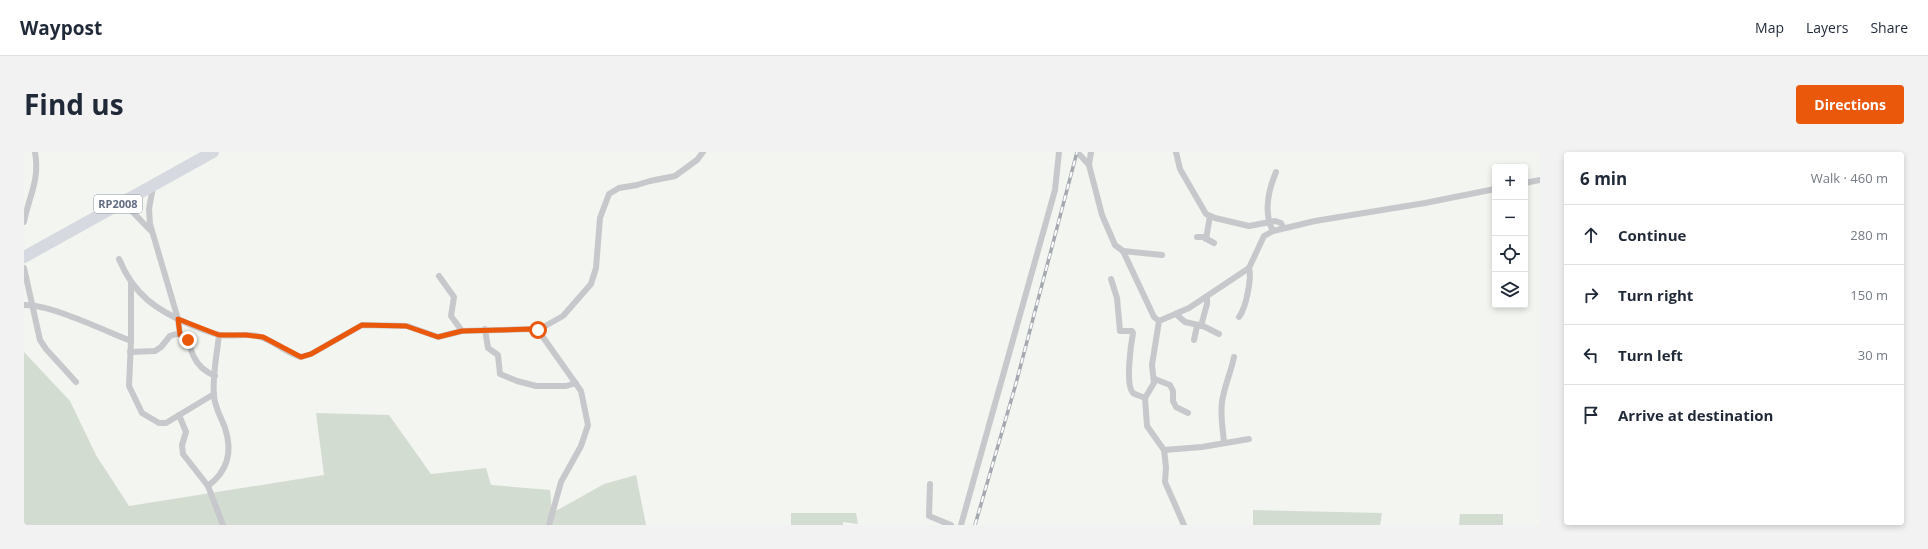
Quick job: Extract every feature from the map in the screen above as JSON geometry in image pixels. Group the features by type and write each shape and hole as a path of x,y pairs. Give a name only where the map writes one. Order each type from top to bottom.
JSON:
{"highway":[{"name":"RP2008","path":"24,257 213,152"}],"street":[{"path":"24,222 36,176 35,152"},
{"path":"118,259 136,290 151,304 178,319 219,335 246,335 263,337 301,357 311,354 362,325 406,326 438,337 462,331 485,329 538,330 564,316 592,284 596,268 600,218 609,194 619,188 675,176 697,160 703,152"},
{"path":"961,525 1055,190 1059,152"},
{"path":"1091,152 1089,165 1102,215 1116,245 1123,251 1154,317 1159,321"},
{"path":"1176,152 1180,169 1202,208 1210,216 1249,226 1268,221 1279,222 1283,228"},
{"path":"1080,155 1089,165"},
{"path":"1273,231 1268,221 1269,195 1276,172"},
{"path":"1528,182 1540,180"},
{"path":"154,184 149,209 152,232 178,319 180,335"},
{"path":"1159,321 1176,314 1207,297 1249,268 1264,236 1273,231 1425,203 1492,189"},
{"path":"122,202 152,232"},
{"path":"1206,239 1210,216"},
{"path":"1197,237 1214,243"},
{"path":"1123,251 1162,255"},
{"path":"24,268 35,325 42,345 76,382"},
{"path":"1240,317 1243,312 1251,279 1249,268"},
{"path":"440,276 453,294 454,299 451,316 462,331"},
{"path":"1111,279 1117,298 1120,331 1133,332 1129,382 1131,390 1134,394 1144,398"},
{"path":"131,283 131,341 128,384 140,411 161,424 166,423 214,394"},
{"path":"1194,340 1208,304 1207,297"},
{"path":"24,305 48,308 131,341"},
{"path":"1176,314 1182,320 1219,334"},
{"path":"1159,321 1152,365 1155,379 1153,388 1144,398 1147,426 1164,450 1166,467 1165,482 1184,525"},
{"path":"485,329 488,348 499,357 499,371 503,376 532,386 566,386 576,384"},
{"path":"538,330 581,391 584,402 587,431 581,446 561,482 549,525"},
{"path":"130,352 156,351 170,336 180,335 188,340 192,355 199,365 215,376"},
{"path":"208,486 223,473 227,462 228,447 225,428 214,402 219,335"},
{"path":"1224,443 1224,426 1221,414 1222,401 1234,357"},
{"path":"1155,379 1170,385 1173,391 1173,401 1176,407 1188,413"},
{"path":"179,415 186,432 182,445 183,454 208,486 223,525"},
{"path":"1164,450 1249,439"},
{"path":"930,484 929,516 951,525"}],"shaded area":[{"path":"24,352 70,401 96,455 129,506 324,475 316,413 389,415 431,474 486,468 491,485 550,490 552,511 546,525 24,525"},
{"path":"636,475 646,525 549,525 554,512 604,484"},
{"path":"1253,510 1382,513 1380,525 1253,525"},
{"path":"791,513 856,513 858,524 843,522 843,525 791,525"},
{"path":"1460,514 1503,514 1503,525 1459,525"}],"railway":[{"path":"975,525 1015,387 1077,152"}],"route":[{"path":"188,340 186,337 180,335 178,319 214,334 263,337 296,356 301,357 311,354 362,325 406,326 438,337 468,330 538,330"}]}
